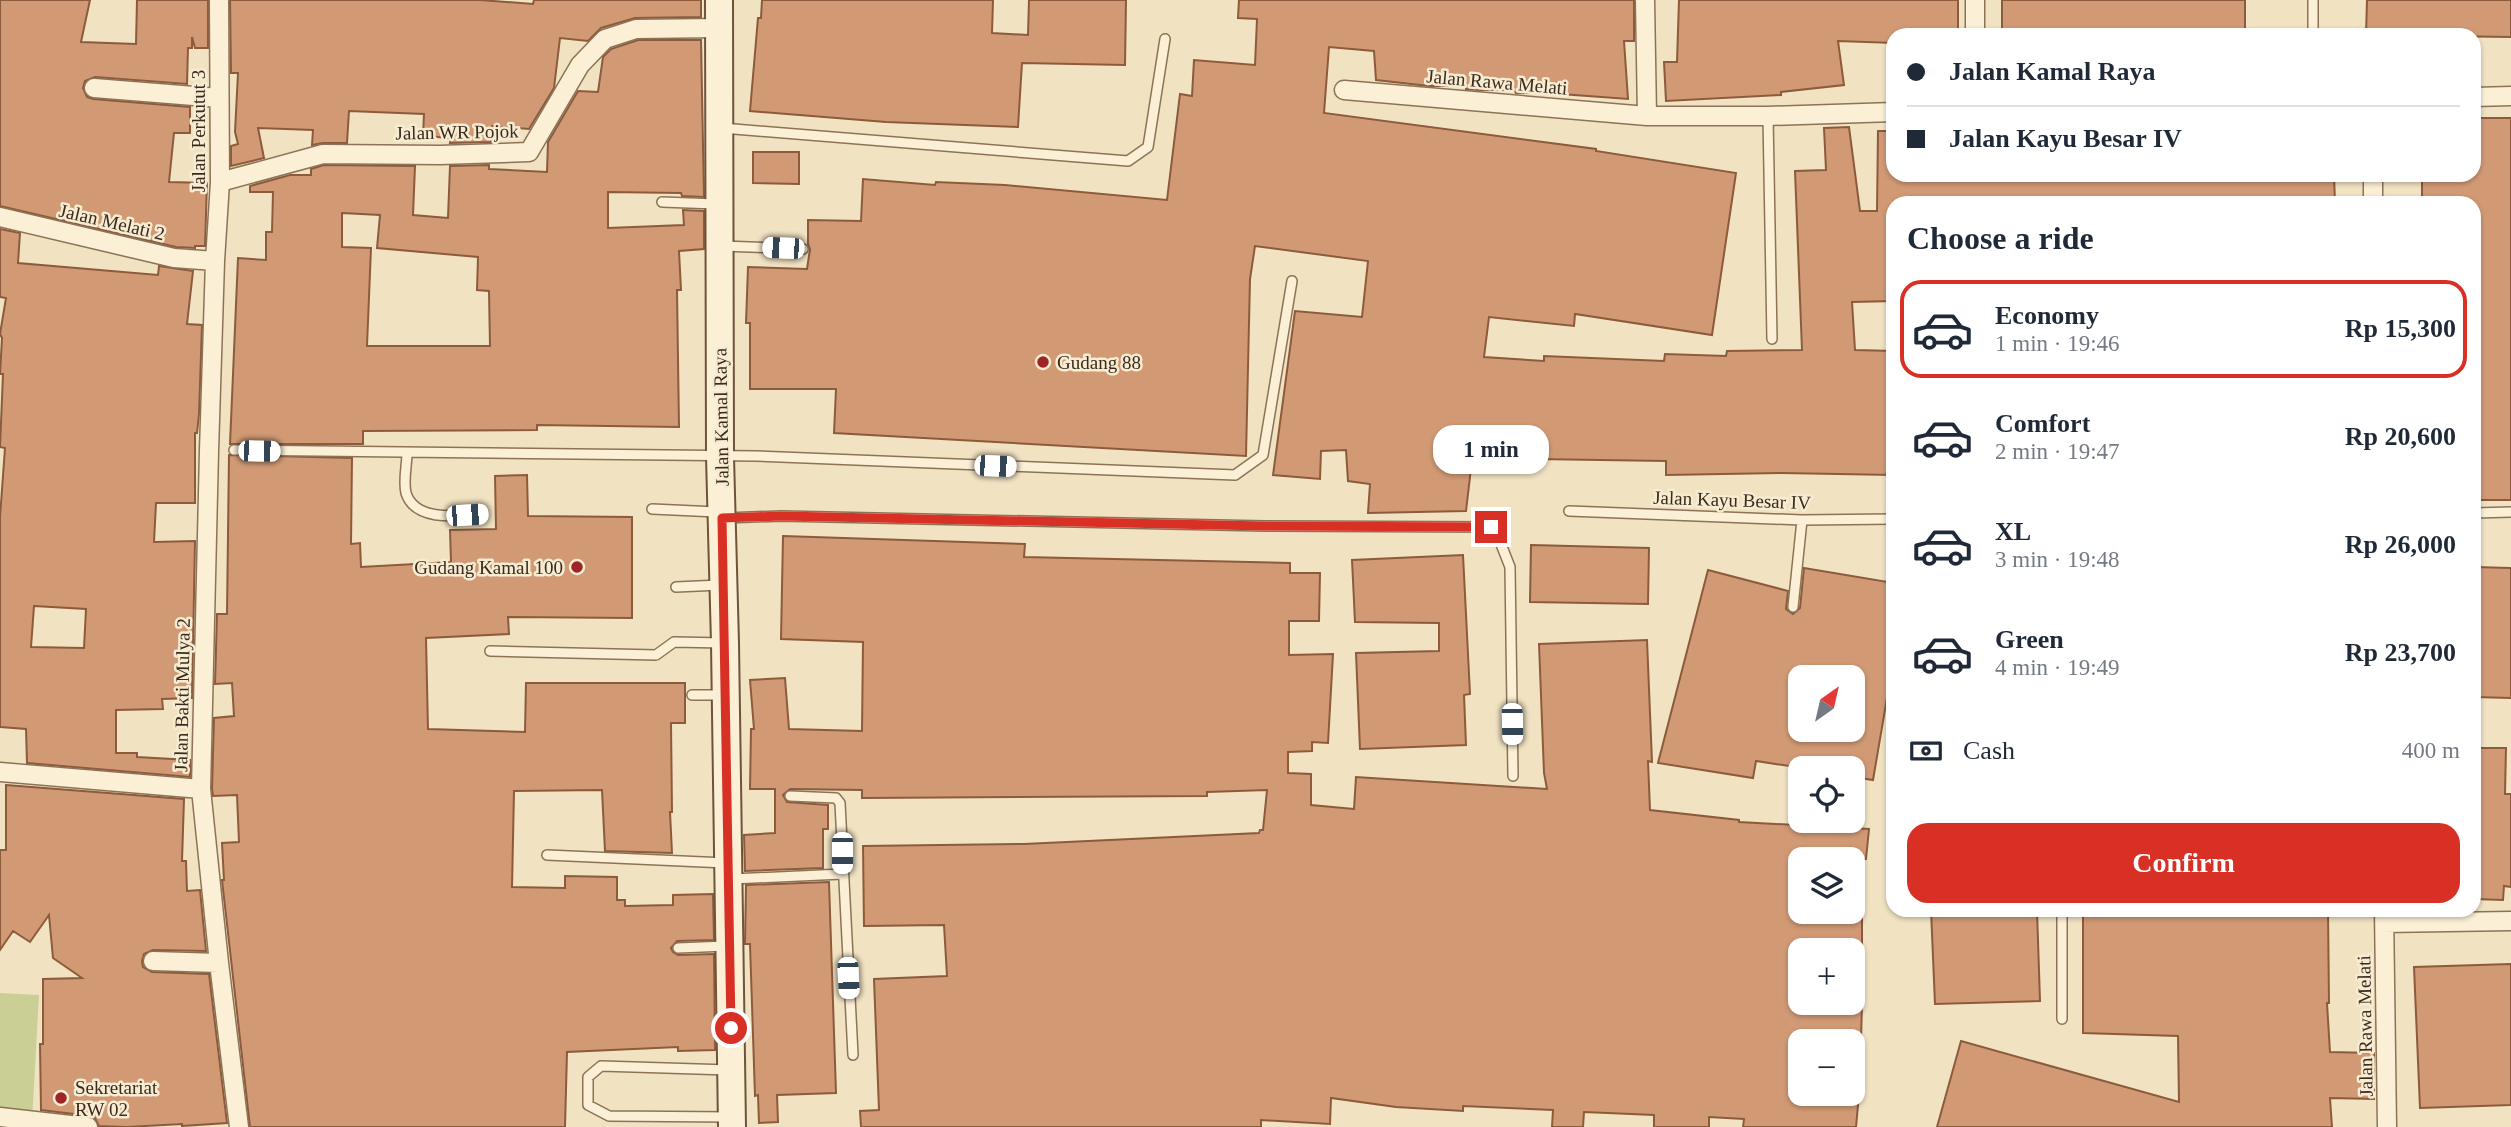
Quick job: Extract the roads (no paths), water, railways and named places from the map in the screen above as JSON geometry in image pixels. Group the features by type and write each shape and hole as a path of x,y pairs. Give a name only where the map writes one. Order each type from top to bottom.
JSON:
{"main road":[{"name":"Jalan Kamal Raya","path":"719,0 720,457 732,1122"}],"street":[{"name":"Jalan Perkutut 3","path":"215,261 220,182 219,0"},
{"path":"1645,0 1647,116"},
{"path":"1975,0 1975,28"},
{"name":"Jalan WR Pojok","path":"220,182 323,154 440,155 529,152 580,65 605,39 636,29 719,28"},
{"path":"93,88 219,98"},
{"name":"Jalan Rawa Melati","path":"1344,90 1647,116 1886,112"},
{"path":"2481,97 2511,96"},
{"name":"Jalan Melati 2","path":"0,217 174,258 215,261"},
{"name":"Jalan Bakti Mulya 2","path":"215,261 201,789 239,1127"},
{"path":"0,772 201,789"},
{"name":"Jalan Rawa Melati","path":"2388,1127 2384,917 2511,921"},
{"path":"153,961 219,962"},
{"path":"0,1117 88,1127"}],"lane":[{"path":"2313,0 2314,28"},
{"path":"720,128 1128,161 1148,147 1165,39"},
{"path":"1768,116 1772,339"},
{"path":"662,202 720,204"},
{"path":"720,246 803,249"},
{"path":"234,450 756,456 1235,475 1263,455 1292,281"},
{"path":"407,453 405,491 411,503 424,512 452,516 481,514"},
{"path":"653,509 722,515 1251,526 1491,527 1495,529 1510,568 1513,776"},
{"name":"Jalan Kayu Besar IV","path":"1569,511 1802,520 1886,519"},
{"path":"2481,513 2511,512"},
{"path":"1793,607 1802,520"},
{"path":"676,587 724,585"},
{"path":"490,651 656,655 674,642 725,643"},
{"path":"692,695 726,695"},
{"path":"790,796 836,798 842,811 842,874 853,1055"},
{"path":"547,855 728,871 842,874"},
{"path":"2062,917 2062,1019"},
{"path":"678,948 729,946"},
{"path":"732,1071 601,1066 588,1077 588,1105 609,1116 732,1122"}],"place":[{"name":"Gudang 88","path":"1043,362"},
{"name":"Gudang Kamal 100","path":"577,567"},
{"name":"Sekretariat RW 02","path":"61,1098"}]}
